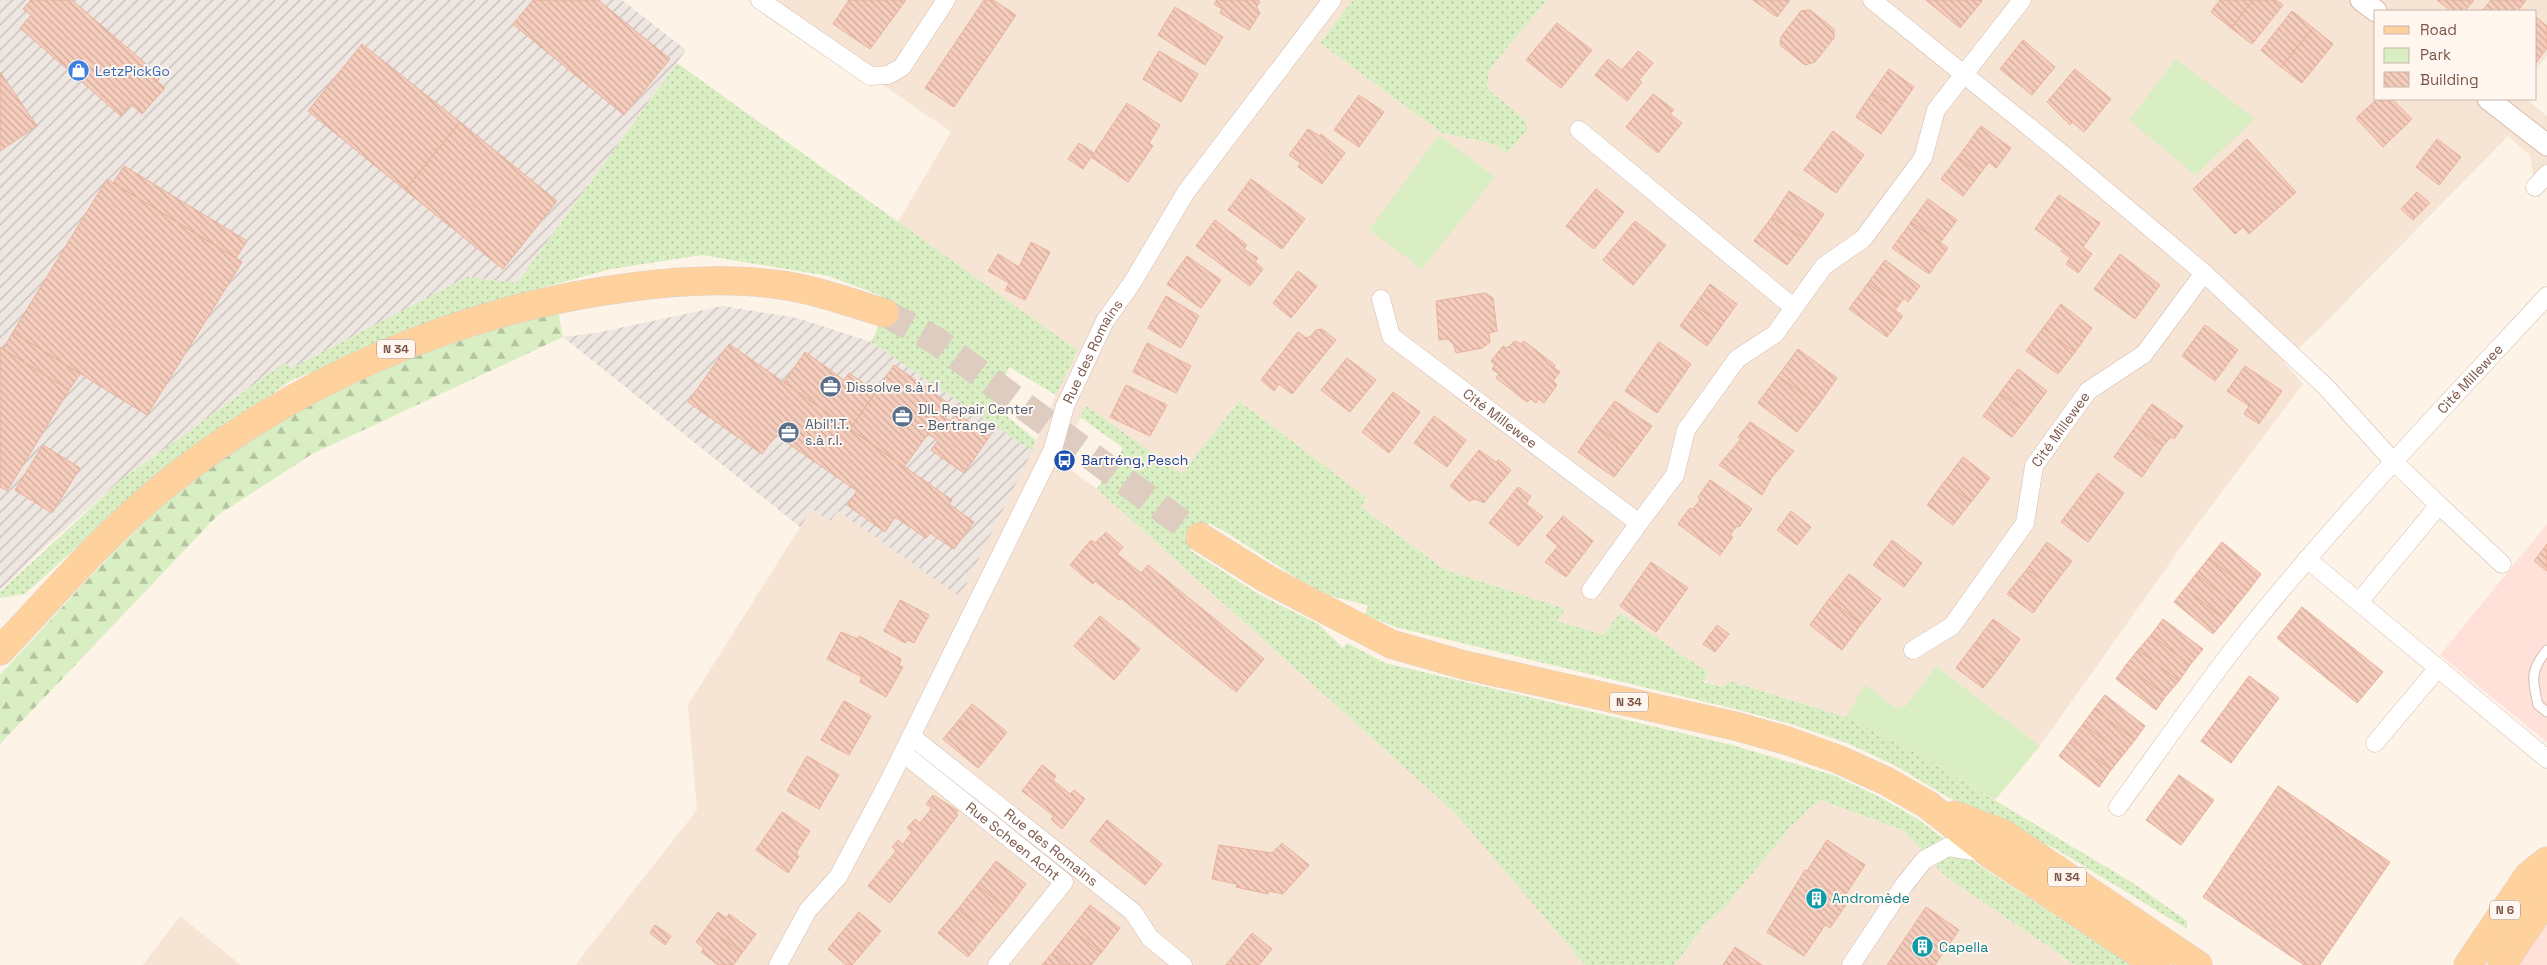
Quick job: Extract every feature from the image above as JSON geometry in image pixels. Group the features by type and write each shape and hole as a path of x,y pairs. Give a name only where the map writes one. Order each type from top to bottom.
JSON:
{"main road":[{"name":"N 34","path":"0,650 127,519 208,453 255,422 350,369 448,329 530,305 601,291 663,283 723,281 772,284 821,294 885,313"},
{"name":"N 34","path":"1200,537 1267,579 1391,644 1464,664 1735,726 1788,741 1871,774 1928,805 2004,834 2198,965"},
{"name":"N 34","path":"1928,805 1990,854 2156,965"},
{"name":"N 6","path":"2468,965 2528,876 2547,861"},
{"name":"N 6","path":"2502,965 2541,907 2547,890"}],"street":[{"path":"760,0 870,76 888,75 902,67 946,0"},
{"name":"Rue des Romains","path":"778,965 808,910 838,877 903,753 1050,455 1065,406 1105,321 1132,283 1186,192 1332,0"},
{"path":"1872,0 2204,273 2326,387 2393,461 2502,564"},
{"path":"1591,590 1675,475 1686,430 1737,359 1775,334 1824,266 1863,239 1923,158 1936,110 2022,0"},
{"path":"2361,0 2374,10"},
{"path":"2489,100 2547,145"},
{"path":"1579,130 1793,307"},
{"name":"Cité Millewee","path":"1913,650 1952,626 2025,523 2034,466 2088,391 2144,354 2204,273"},
{"name":"Cité Millewee","path":"2118,807 2239,642 2307,559 2393,461 2547,296"},
{"name":"Cité Millewee","path":"1381,300 1391,336 1639,524"},
{"path":"2359,602 2438,505"},
{"path":"2307,559 2547,759"},
{"path":"2375,744 2438,668"},
{"name":"Rue des Romains","path":"911,736 1133,912 1150,938 1183,965"},
{"name":"Rue Scheen Acht","path":"903,753 1064,882 998,965"},
{"path":"1851,965 1904,885 1924,860 1948,847 1990,854"}],"lane":[{"path":"2547,650 2535,664 2532,683 2538,705 2547,712"}],"shaded area":[{"path":"0,0 622,0 686,50 517,283 467,277 292,368 284,363 121,480 37,554 0,591"},
{"path":"760,0 1353,0 1320,43 1442,133 1494,144 1527,122 1487,88 1489,70 1547,0 2547,0 2547,55 2537,69 2537,10 2374,10 2374,100 2527,100 2547,116 2547,189 2540,181 2535,187 2530,155 2508,136 2320,328 2284,362 2303,384 2196,526 2040,746 1936,666 1906,706 1897,708 1865,686 1846,717 1729,681 1723,687 1703,681 1709,674 1620,613 1603,635 1556,621 1565,609 1445,570 1361,507 1367,499 1239,401 1182,475 1086,406 1060,462 1097,489 1456,814 1585,965 578,965 576,964 697,810 688,705 812,508 837,511 1032,451 1056,395 1078,352 898,222 951,132"},
{"path":"723,306 797,318 871,342 1032,451 960,597 838,511 830,521 812,509 800,527 563,337 596,333"},
{"path":"2547,524 2547,742 2440,655"},
{"path":"1820,800 1903,830 1945,876 2075,965 1674,965 1706,923 1724,908 1792,825"},
{"path":"180,916 241,965 143,965"},
{"path":"2547,924 2547,965 2519,965"}],"green space":[{"path":"1353,0 1547,0 1489,70 1487,88 1527,122 1527,130 1507,154 1494,144 1442,133 1320,43"},
{"path":"2176,59 2255,119 2195,175 2129,120"},
{"path":"677,63 1078,351 1056,395 1009,367 993,405 1036,440 1032,451 871,342 885,313 881,296 829,276 702,255 611,269 501,299 292,380 157,475 25,594 0,598 0,592 121,480 284,363 292,368 467,277 517,283"},
{"path":"1439,135 1495,177 1422,269 1369,230"},
{"path":"558,310 563,337 312,454 218,515 0,744 0,675 122,544 165,503 193,480 222,458 286,417 353,381 438,346"},
{"path":"1239,401 1367,498 1361,507 1445,570 1565,609 1557,621 1603,635 1620,613 1709,673 1703,682 1723,687 1729,681 1846,717 1916,753 2136,885 2187,921 2187,929 2056,849 1968,809 1894,765 1847,743 1794,725 1739,710 1395,627 1365,615 1368,606 1331,596 1315,588 1209,523 1190,550 1260,595 1318,624 1343,648 1347,643 1385,663 1732,745 1833,775 1880,797 1918,819 1974,862 2131,965 2075,965 1945,876 1903,830 1820,800 1792,825 1724,908 1706,923 1674,965 1585,965 1456,814 1097,489 1123,448 1080,417 1086,406 1182,474"},
{"path":"1936,666 2040,746 1995,800 1916,753 1846,717 1865,685 1897,708 1906,706"}],"building":[{"path":"31,0 72,0 160,76 157,81 165,88 142,114 131,104 121,116 20,28 31,15 23,9"},
{"path":"533,0 598,0 670,59 624,115 513,24"},
{"path":"849,0 906,0 870,49 833,24"},
{"path":"984,0 993,0 1016,15 954,107 925,88"},
{"path":"1217,0 1257,0 1260,2 1256,7 1260,13 1249,30 1220,13 1222,9 1214,4"},
{"path":"1753,0 1790,0 1777,17"},
{"path":"1926,0 1981,0 1982,1 1960,28"},
{"path":"2220,0 2253,0 2231,28 2211,12"},
{"path":"2253,0 2276,0 2283,5 2252,44 2231,28"},
{"path":"2437,0 2474,0 2466,10 2450,10"},
{"path":"2491,0 2526,0 2519,10 2483,10"},
{"path":"1175,7 1223,37 1205,65 1158,35"},
{"path":"1810,10 1834,29 1834,38 1815,62 1805,65 1780,45 1781,37 1801,11"},
{"path":"2292,11 2313,28 2281,67 2261,50"},
{"path":"2537,18 2547,26 2547,48 2537,62"},
{"path":"1557,23 1592,50 1561,88 1526,60"},
{"path":"2313,28 2333,44 2302,83 2281,67"},
{"path":"2023,40 2055,67 2032,95 2000,69"},
{"path":"362,44 460,122 405,190 308,111"},
{"path":"1159,51 1198,74 1181,102 1143,79"},
{"path":"1638,51 1653,63 1639,80 1642,82 1627,101 1595,75 1608,59 1622,70"},
{"path":"1889,69 1914,87 1898,110 1872,93"},
{"path":"2075,69 2111,99 2084,132 2072,122 2070,125 2047,102"},
{"path":"0,72 37,126 0,151"},
{"path":"1872,93 1898,110 1881,134 1856,117"},
{"path":"1653,94 1674,110 1670,114 1682,123 1658,153 1626,127"},
{"path":"1359,95 1384,112 1359,147 1334,130"},
{"path":"2376,100 2393,100 2412,119 2383,147 2356,118"},
{"path":"1127,103 1160,125 1149,143 1153,146 1128,182 1091,157 1083,169 1068,159 1079,143 1094,153"},
{"path":"460,122 557,201 503,269 405,190"},
{"path":"1981,126 2011,148 1996,168 1989,162 1980,174 1958,157"},
{"path":"1308,129 1320,136 1321,134 1345,153 1322,184 1298,167 1301,163 1289,155"},
{"path":"1833,131 1864,155 1836,193 1804,170"},
{"path":"2247,139 2296,192 2249,234 2243,227 2235,234 2193,189"},
{"path":"2437,139 2461,157 2439,185 2416,167"},
{"path":"1958,157 1980,174 1963,196 1941,179"},
{"path":"124,166 247,241 236,258 113,183"},
{"path":"107,179 242,262 147,415 13,332"},
{"path":"1251,179 1305,219 1282,249 1228,210"},
{"path":"1596,189 1624,212 1594,249 1566,226"},
{"path":"1789,191 1824,214 1806,240 1772,217"},
{"path":"2417,192 2430,203 2413,220 2401,209"},
{"path":"2059,195 2100,223 2083,247 2092,254 2078,273 2066,264 2070,258 2061,251 2063,249 2035,229"},
{"path":"1928,199 1957,220 1940,243 1911,222"},
{"path":"1772,217 1806,240 1787,265 1754,241"},
{"path":"1215,220 1247,245 1244,249 1258,258 1255,262 1263,269 1250,286 1196,246"},
{"path":"1635,221 1666,245 1633,285 1603,260"},
{"path":"1911,222 1948,248 1929,274 1892,248"},
{"path":"1031,242 1050,252 1025,300 1005,290 1009,283 988,271 998,254 1019,267"},
{"path":"2120,254 2160,285 2135,319 2094,289"},
{"path":"1187,256 1221,280 1201,308 1167,284"},
{"path":"1885,260 1920,286 1908,302 1904,298 1898,306 1868,283"},
{"path":"1298,271 1317,286 1291,318 1273,303"},
{"path":"1868,283 1898,306 1895,310 1903,316 1887,337 1849,309"},
{"path":"1710,284 1737,304 1722,325 1695,305"},
{"path":"1485,293 1493,298 1497,331 1489,333 1490,342 1482,348 1456,353 1454,345 1448,339 1439,340 1436,301"},
{"path":"1166,296 1199,316 1181,348 1148,328"},
{"path":"2061,304 2092,328 2075,352 2043,328"},
{"path":"1695,305 1722,325 1707,346 1680,326"},
{"path":"2205,325 2238,350 2215,381 2182,356"},
{"path":"2043,328 2075,352 2058,374 2026,351"},
{"path":"1322,329 1336,340 1292,394 1279,384 1274,391 1261,380 1298,332 1306,338 1311,336 1316,330"},
{"path":"13,332 80,374 69,390 3,349"},
{"path":"1515,341 1522,344 1524,341 1555,365 1554,368 1560,372 1553,381 1557,385 1544,403 1539,399 1536,403 1531,399 1527,402 1496,378 1499,374 1492,369 1495,365 1491,361 1503,346 1507,348"},
{"path":"1659,342 1691,364 1657,413 1625,391"},
{"path":"1147,343 1191,366 1176,393 1133,372"},
{"path":"729,344 952,500 949,504 974,522 954,549 930,533 926,538 895,517 885,532 847,505 857,491 776,435 762,454 688,402"},
{"path":"0,347 69,390 7,491 0,487"},
{"path":"1798,349 1837,378 1818,405 1778,376"},
{"name":"Dissolve s.à r.l","path":"805,352 844,380 849,373 876,392 850,429 784,382"},
{"path":"1347,358 1376,380 1350,412 1321,390"},
{"name":"DIL Repair Center - Bertrange","path":"894,365 948,403 940,414 950,421 956,413 990,436 964,473 931,450 938,441 928,434 904,467 850,429"},
{"path":"2245,366 2282,391 2259,424 2244,414 2249,406 2227,391"},
{"path":"2018,369 2047,391 2029,415 2000,393"},
{"path":"1778,376 1818,405 1797,432 1758,403"},
{"path":"1126,385 1167,405 1150,436 1110,417"},
{"path":"1393,392 1420,412 1389,453 1362,432"},
{"path":"2000,393 2029,415 2012,437 1983,416"},
{"path":"1615,401 1652,426 1633,452 1596,426"},
{"path":"2152,404 2183,426 2174,439 2171,437 2163,446 2136,426"},
{"path":"1434,416 1466,440 1447,467 1414,443"},
{"path":"1750,422 1794,451 1772,477 1762,495 1719,465 1741,439 1738,437"},
{"path":"1596,426 1633,452 1614,477 1578,452"},
{"path":"2136,426 2163,446 2142,477 2114,457"},
{"path":"43,445 80,468 52,513 15,490"},
{"path":"1479,450 1496,462 1499,460 1511,470 1484,503 1475,499 1469,501 1450,486"},
{"path":"1963,457 1990,478 1971,502 1944,482"},
{"path":"2098,473 2124,493 2105,519 2079,498"},
{"path":"1710,480 1752,509 1739,527 1737,526 1730,535 1733,537 1720,555 1678,524 1690,508 1693,509 1700,500 1698,497"},
{"path":"1944,482 1971,502 1953,525 1927,505"},
{"path":"1518,487 1531,496 1526,504 1543,517 1518,546 1489,523"},
{"path":"2079,498 2105,519 2088,542 2061,522"},
{"path":"1791,511 1811,527 1797,545 1777,530"},
{"path":"1563,516 1593,541 1566,577 1545,562 1558,546 1546,536"},
{"path":"1106,532 1123,547 1117,554 1141,573 1148,565 1264,659 1236,692 1121,598 1119,600 1095,581 1093,584 1070,565 1091,540 1095,543"},
{"path":"1892,540 1922,563 1904,587 1873,565"},
{"path":"2047,542 2072,561 2052,587 2027,569"},
{"path":"2222,542 2261,574 2249,590 2209,558"},
{"path":"2547,544 2547,571 2534,561"},
{"path":"2209,558 2249,590 2236,606 2196,574"},
{"path":"1651,562 1688,588 1656,632 1620,606"},
{"path":"2027,569 2052,587 2033,613 2007,594"},
{"path":"1849,574 1881,599 1861,624 1829,599"},
{"path":"2196,574 2236,606 2225,620 2185,588"},
{"path":"2185,588 2225,620 2213,634 2174,602"},
{"path":"1829,599 1861,624 1842,650 1810,625"},
{"path":"900,600 929,615 914,643 908,640 905,643 884,631"},
{"path":"2302,607 2383,672 2357,703 2277,638"},
{"path":"1100,616 1140,649 1114,680 1074,646"},
{"path":"1993,619 2020,639 2002,664 1975,643"},
{"path":"2163,619 2203,649 2190,665 2151,635"},
{"path":"1717,625 1729,634 1715,652 1703,644"},
{"path":"841,632 858,639 859,636 901,659 899,665 903,667 886,697 860,682 862,677 827,659"},
{"path":"2151,635 2190,665 2179,681 2138,650"},
{"path":"1975,643 2002,664 1983,688 1956,668"},
{"path":"2138,650 2179,681 2166,696 2126,665"},
{"path":"2126,665 2166,696 2156,710 2116,679"},
{"path":"2249,676 2279,698 2231,763 2201,741"},
{"path":"2105,695 2145,726 2135,740 2094,709"},
{"path":"844,701 871,716 849,755 821,740"},
{"path":"972,704 1007,732 993,750 958,721"},
{"path":"2094,709 2135,740 2123,755 2083,724"},
{"path":"958,721 993,750 978,768 943,739"},
{"path":"2083,724 2123,755 2111,770 2071,740"},
{"path":"2071,740 2111,770 2099,787 2059,756"},
{"path":"807,756 839,775 819,809 787,791"},
{"path":"1042,765 1056,776 1053,780 1070,794 1074,790 1085,799 1062,829 1051,819 1054,816 1022,791"},
{"path":"2179,775 2214,800 2181,845 2146,820"},
{"path":"2278,786 2390,862 2320,965 2304,965 2203,897"},
{"path":"933,795 958,811 955,813 958,815 890,903 868,886 896,851 892,847 898,840 903,844 912,832 907,828 915,819 920,823 932,808 926,804"},
{"path":"782,812 810,831 796,853 799,856 788,873 756,850"},
{"path":"1107,820 1162,864 1145,885 1090,841"},
{"name":"Andromède","path":"1827,840 1865,865 1844,897 1849,900 1830,928 1825,925 1804,956 1767,932 1805,870 1807,871"},
{"path":"1282,843 1309,865 1283,894 1268,891 1268,894 1236,887 1237,884 1212,879 1219,845 1272,853"},
{"path":"996,861 1026,884 1007,909 977,885"},
{"path":"977,885 1007,909 987,933 958,909"},
{"path":"1090,905 1120,928 1101,953 1071,929"},
{"name":"Capella","path":"1926,907 1959,930 1935,965 1887,965"},
{"path":"958,909 987,933 968,957 938,933"},
{"path":"718,912 726,918 729,914 756,934 742,953 707,927"},
{"path":"859,912 881,931 864,951 842,932"},
{"path":"655,925 671,936 665,945 650,933"},
{"path":"707,927 742,953 733,965 718,965 701,952 704,948 696,942"},
{"path":"1071,929 1101,953 1091,965 1067,965 1052,953"},
{"path":"842,932 864,951 852,965 846,965 828,949"},
{"path":"1252,933 1272,949 1259,965 1226,965"},
{"path":"1735,947 1762,965 1723,965"},
{"path":"1052,953 1067,965 1042,965"}],"tunnel":[{"path":"885,313 935,340 1200,537"}],"place":[{"name":"LetzPickGo","path":"79,71"},
{"name":"Dissolve s.à r.l","path":"830,387"},
{"name":"DIL Repair Center - Bertrange","path":"902,417"},
{"name":"Abil'I.T. s.à r.l.","path":"789,432"},
{"name":"Bartréng, Pesch","path":"1065,460"},
{"name":"Andromède","path":"1816,898"},
{"name":"Capella","path":"1923,947"}]}
